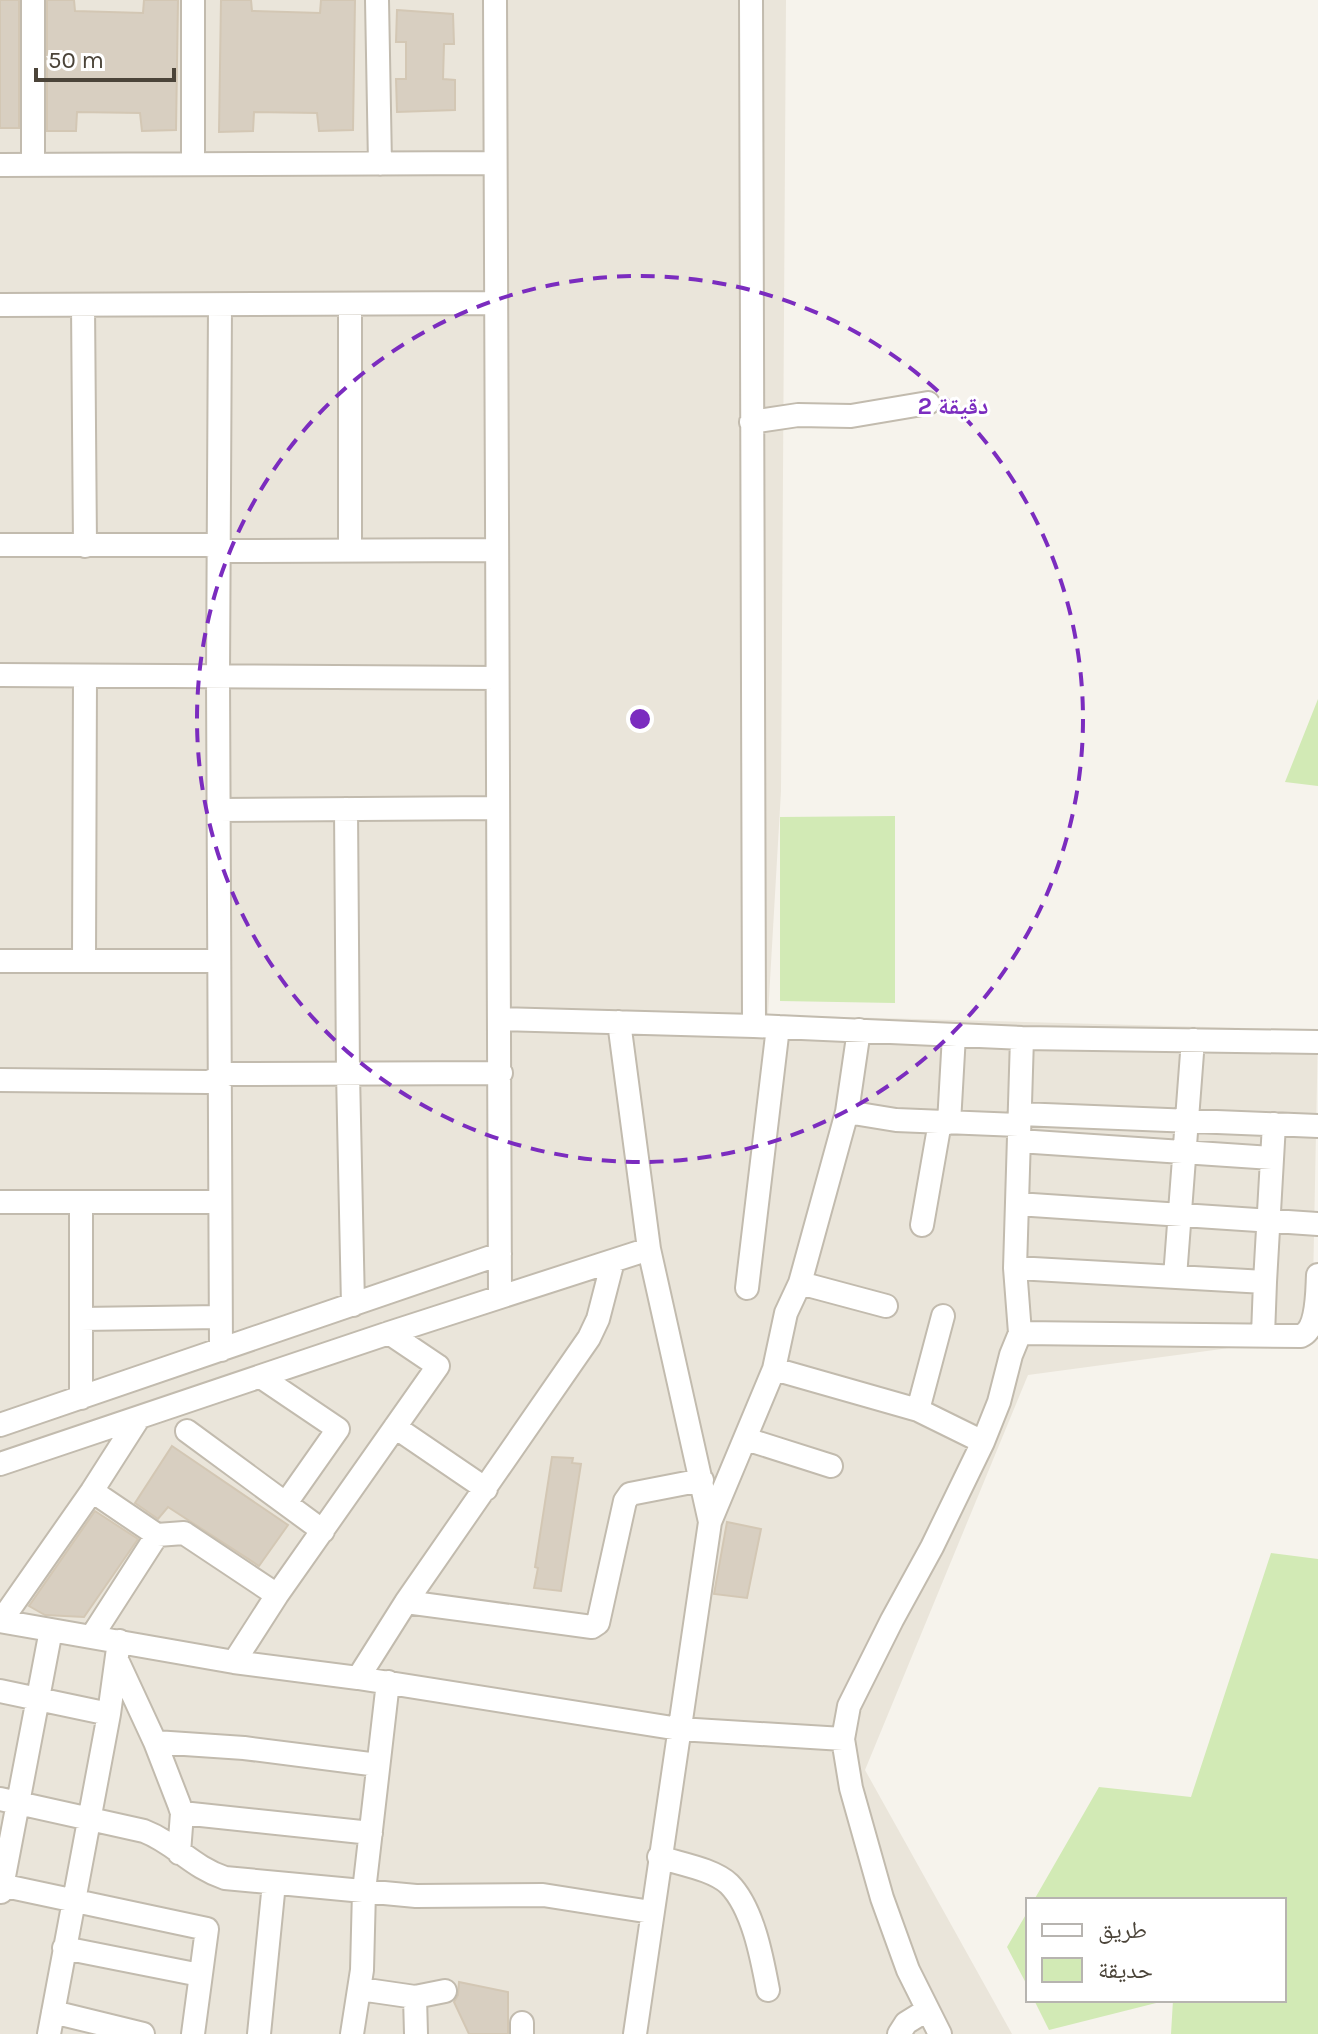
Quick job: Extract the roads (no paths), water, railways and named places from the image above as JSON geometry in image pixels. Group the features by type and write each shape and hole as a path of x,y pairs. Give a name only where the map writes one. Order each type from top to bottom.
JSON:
{"street":[{"path":"33,0 33,165"},
{"path":"495,0 500,1297"},
{"path":"751,0 754,1026"},
{"path":"377,8 380,164"},
{"path":"193,164 194,10"},
{"path":"0,165 495,163"},
{"path":"0,305 496,303"},
{"path":"350,304 350,550"},
{"path":"83,305 85,546"},
{"path":"220,305 218,1078 221,1350"},
{"path":"751,422 798,415 851,416 928,403"},
{"path":"0,545 208,545 231,551 497,550"},
{"path":"0,675 497,678"},
{"path":"84,961 85,676"},
{"path":"218,810 498,808"},
{"path":"346,809 353,1305"},
{"path":"0,961 218,961"},
{"path":"501,1019 1022,1038 1318,1042"},
{"path":"619,1022 649,1249 710,1522"},
{"path":"747,1288 778,1027"},
{"path":"635,2034 710,1522 774,1369 786,1313 800,1283 847,1112 859,1030"},
{"path":"922,1225 944,1123 954,1035"},
{"path":"940,2034 908,1970 882,1898 851,1788 843,1739 854,1694 932,1547 983,1442 1020,1333 1015,1268 1022,1038"},
{"path":"1175,1277 1193,1040"},
{"path":"0,1080 208,1082 229,1074 501,1073"},
{"path":"847,1112 896,1120 1019,1126 1187,1120 1318,1126"},
{"path":"1263,1335 1274,1124"},
{"path":"1019,1126 1184,1152 1272,1158"},
{"path":"0,1202 219,1202"},
{"path":"81,1202 81,1398"},
{"path":"1017,1204 1318,1224"},
{"path":"0,1464 649,1249"},
{"path":"0,1425 500,1254"},
{"path":"358,1678 406,1602 589,1338 598,1319 613,1261"},
{"path":"1015,1268 1265,1282"},
{"path":"1020,1333 1301,1336 1314,1325 1318,1275"},
{"path":"800,1283 886,1306"},
{"path":"918,1410 943,1316"},
{"path":"81,1319 220,1317"},
{"path":"234,1662 277,1595 438,1366 389,1333"},
{"path":"774,1369 918,1410 983,1442"},
{"path":"261,1377 338,1429 286,1503"},
{"path":"138,1419 92,1491 0,1621 92,1636 118,1650 388,1682 679,1729 843,1739"},
{"path":"395,1427 486,1489"},
{"path":"187,1431 323,1531"},
{"path":"746,1439 831,1466"},
{"path":"406,1602 592,1627 598,1623 625,1501 630,1494 702,1480"},
{"path":"92,1491 157,1535 184,1533 277,1595"},
{"path":"92,1636 157,1535"},
{"path":"51,1630 38,1698 9,1801 1,1885 207,1929 193,2034"},
{"path":"118,1650 109,1714 51,2023 143,2034"},
{"path":"118,1650 182,1813 179,1853"},
{"path":"352,2034 360,1989 365,1929 364,1891 388,1682"},
{"path":"0,1691 109,1714"},
{"path":"155,1742 244,1748 378,1765"},
{"path":"9,1801 152,1834 204,1871 225,1878 416,1896 543,1895 651,1912"},
{"path":"182,1813 371,1833"},
{"path":"659,1857 712,1875 728,1884 741,1902 754,1931 768,1990"},
{"path":"259,2034 274,1883"},
{"path":"64,1948 200,1975"},
{"path":"360,1989 415,1997 445,1991"},
{"path":"415,1997 416,2034"},
{"path":"899,2034 906,2023 927,2010"}]}
